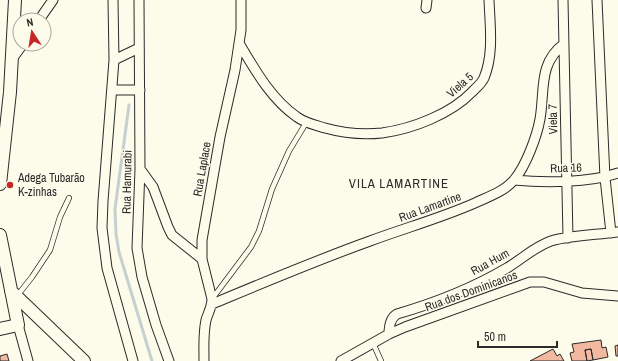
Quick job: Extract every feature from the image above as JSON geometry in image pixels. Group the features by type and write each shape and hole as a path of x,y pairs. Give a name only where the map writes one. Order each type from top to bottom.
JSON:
{"street":[{"path":"0,184 8,112 15,0"},
{"path":"45,12 53,0"},
{"name":"Rua Hamurabi","path":"113,0 114,60 102,201 104,250 107,268 133,361"},
{"name":"Rua Hamurabi","path":"139,0 140,169 138,248 142,277 156,325 169,361"},
{"name":"Rua Laplace","path":"212,301 202,259 202,240 220,137 242,30 241,0"},
{"name":"Viela 5","path":"306,123 337,131 354,133 382,133 416,124 451,109 465,99 484,80 489,62 491,44 489,0"},
{"name":"Viela 7","path":"563,0 568,238"},
{"path":"597,0 605,178 614,233"},
{"path":"239,43 263,82 280,103 296,117 306,123"},
{"name":"Rua Lamartine","path":"212,301 371,240 448,215 487,198 504,188 514,180 532,146 540,120 544,81 549,59 556,50 564,44"},
{"path":"114,60 139,48"},
{"path":"12,59 17,52"},
{"path":"112,90 140,90"},
{"path":"140,169 153,187 172,235 202,259"},
{"name":"Rua 16","path":"514,180 566,181 605,178 618,173"},
{"name":"Rua Hum","path":"389,334 390,322 397,314 425,306 463,290 507,268 540,245 568,238 614,233"},
{"path":"0,235 14,293 18,325 28,361"},
{"name":"Rua dos Dominicanos","path":"340,361 389,334 501,292 537,281 582,293 618,296"},
{"path":"14,293 84,361"},
{"path":"204,361 204,330 212,301"},
{"path":"0,329 18,325 27,318 33,316 40,317"}],"lane":[{"path":"212,301 251,247 259,231 272,189 286,158 306,123"},
{"path":"14,293 36,273 50,250 60,216 69,198"},
{"path":"373,343 381,361"}],"building":[{"path":"601,340 602,348 606,347 608,357 593,360 591,349 585,350 587,361 572,361 570,353 574,352 572,344"},
{"path":"618,345 618,356 616,356 615,346"},
{"path":"553,349 557,356 560,354 564,361 530,361"},
{"path":"591,349 593,360 587,361 585,350"},
{"path":"7,354 9,361 0,361 0,356"}],"waterway":[{"path":"129,105 115,209 116,234 119,252 152,361"}],"place":[{"name":"Adega Tubarão K-zinhas","path":"10,185"}],"district":[{"name":"VILA LAMARTINE","path":"399,183"}]}
